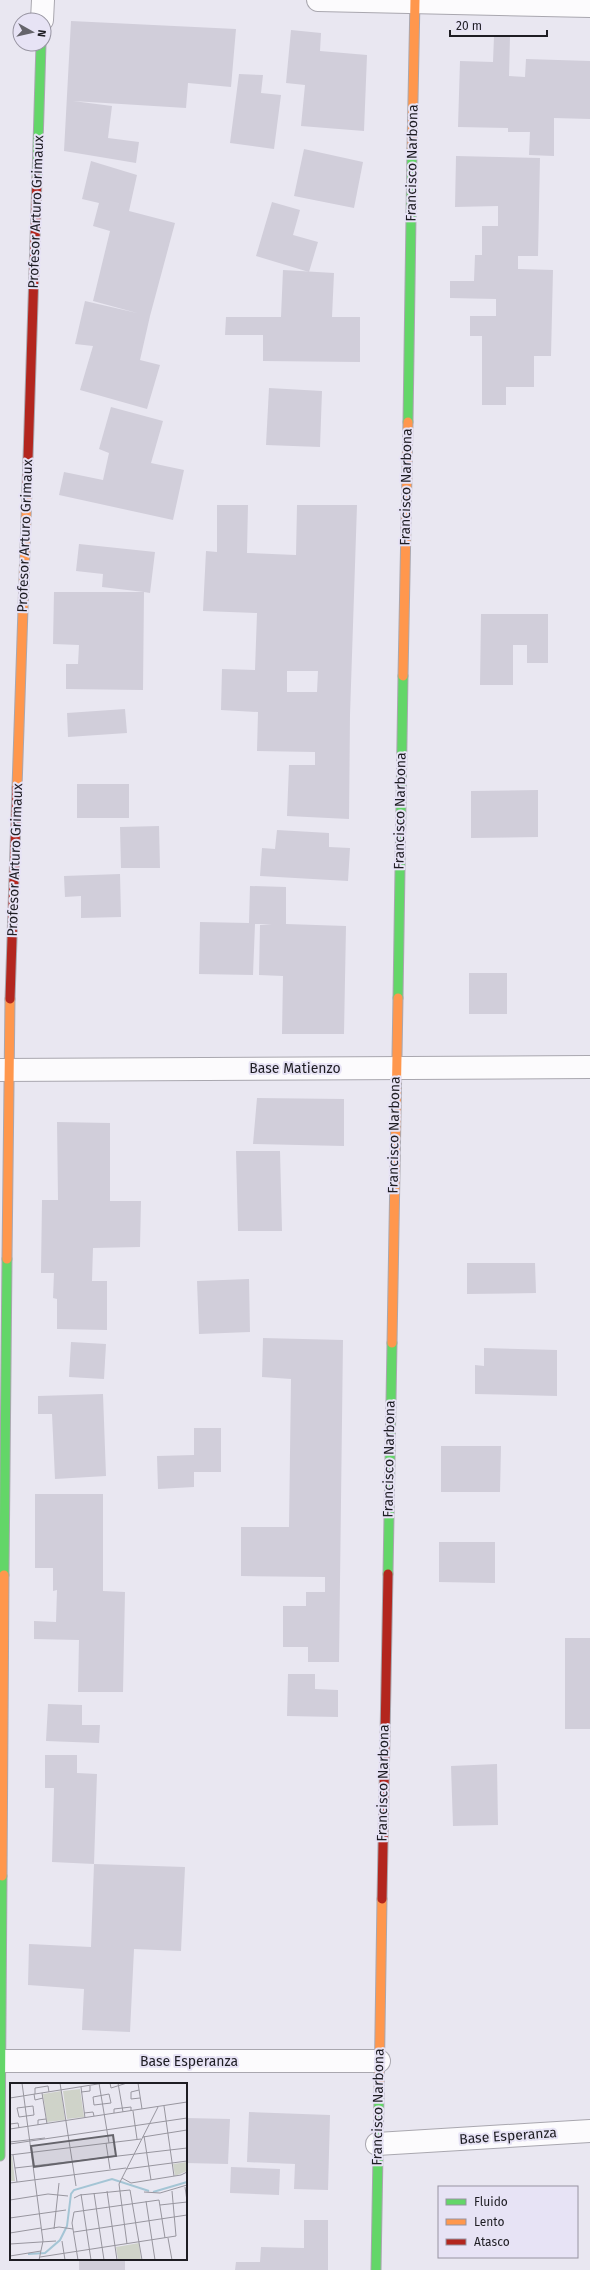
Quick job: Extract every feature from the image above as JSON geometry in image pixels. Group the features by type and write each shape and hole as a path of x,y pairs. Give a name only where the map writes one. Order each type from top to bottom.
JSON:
{"street":[{"path":"42,12 43,0"},
{"path":"318,0 590,6"},
{"name":"Francisco Narbona","path":"376,2270 395,1068 415,2"},
{"name":"Profesor Arturo Grimaux","path":"0,2156 4,1070 41,52"},
{"name":"Base Matienzo","path":"4,1070 590,1067"},
{"name":"Base Esperanza","path":"1,2061 379,2061"},
{"name":"Base Esperanza","path":"377,2144 590,2131"}],"building":[{"path":"71,21 236,29 231,87 188,83 186,108 73,101 112,106 108,138 139,142 136,163 64,151"},
{"path":"291,30 321,33 320,51 367,55 364,131 301,126 305,85 286,83"},
{"path":"494,36 510,37 509,76 525,77 526,59 590,61 590,119 554,118 554,156 529,155 530,132 508,132 508,128 458,127 460,61 493,62"},
{"path":"239,74 263,75 261,93 281,95 274,149 230,143"},
{"path":"304,149 363,162 354,208 294,196"},
{"path":"456,156 540,158 538,256 518,256 518,269 553,270 551,356 534,356 534,387 506,387 506,405 482,405 482,336 470,336 470,316 496,316 496,299 450,298 450,281 474,281 475,255 482,255 482,226 498,226 498,206 455,207"},
{"path":"91,161 137,175 129,211 175,223 150,316 140,360 160,365 147,409 80,390 93,346 75,344 85,301 137,313 93,301 110,231 93,226 99,203 82,199"},
{"path":"272,202 300,210 293,235 318,242 309,272 256,256"},
{"path":"283,270 334,273 332,317 360,317 360,362 263,361 263,335 225,335 226,317 281,317"},
{"path":"269,388 322,391 320,447 266,445"},
{"path":"111,407 163,421 151,463 184,470 173,520 59,495 64,472 103,480 109,453 99,449"},
{"path":"217,505 248,505 247,553 296,555 297,505 357,505 350,715 349,819 287,816 289,765 315,765 315,752 257,751 258,712 221,710 222,669 255,670 257,613 203,611 206,551 217,552","holes":["287,671 318,671 317,692 287,692"]},
{"path":"79,544 155,552 150,593 102,587 103,574 76,571"},
{"path":"54,592 144,592 143,690 66,689 66,664 78,664 79,645 53,644"},
{"path":"481,614 548,614 548,663 527,663 527,645 513,645 513,685 480,685"},
{"path":"125,709 127,733 68,737 67,713"},
{"path":"77,784 129,784 129,818 77,818"},
{"path":"538,790 538,837 471,838 471,791"},
{"path":"159,826 160,868 121,868 120,827"},
{"path":"277,830 329,833 329,847 350,848 348,881 260,876 262,848 275,849"},
{"path":"120,874 121,917 81,918 81,896 65,897 64,876"},
{"path":"250,886 286,887 286,924 346,926 344,1034 282,1034 283,976 259,975 260,925 272,924 255,924 253,975 199,974 200,922 249,923"},
{"path":"469,973 507,973 507,1014 469,1014"},
{"path":"257,1098 344,1099 344,1146 253,1144"},
{"path":"57,1122 110,1123 110,1201 141,1201 140,1247 93,1248 92,1281 107,1281 107,1330 57,1329 57,1299 53,1298 54,1273 41,1273 42,1200 58,1200"},
{"path":"236,1151 280,1151 282,1231 238,1231"},
{"path":"467,1263 535,1263 536,1293 467,1294"},
{"path":"249,1279 250,1332 199,1334 197,1281"},
{"path":"263,1338 343,1340 339,1662 308,1662 308,1647 283,1647 283,1606 306,1606 306,1592 325,1592 325,1577 241,1576 241,1527 289,1527 291,1379 262,1377"},
{"path":"71,1342 106,1344 104,1379 69,1377"},
{"path":"484,1348 557,1350 557,1396 475,1394 475,1365 484,1366"},
{"path":"103,1394 106,1476 55,1479 52,1414 38,1414 38,1396"},
{"path":"194,1428 221,1428 221,1472 194,1472 194,1487 158,1489 157,1456 194,1455"},
{"path":"441,1446 501,1446 500,1492 441,1492"},
{"path":"35,1494 103,1494 103,1591 125,1592 123,1692 78,1692 79,1640 34,1639 34,1621 56,1622 57,1590 53,1591 53,1568 35,1568"},
{"path":"439,1542 495,1542 495,1583 439,1582"},
{"path":"565,1638 590,1638 590,1729 565,1729"},
{"path":"288,1674 315,1674 315,1689 338,1690 338,1717 287,1716"},
{"path":"48,1704 82,1705 82,1725 100,1725 99,1743 46,1741"},
{"path":"45,1755 77,1755 77,1773 97,1774 94,1864 52,1862 54,1788 45,1788"},
{"path":"497,1764 498,1825 453,1826 451,1766"},
{"path":"94,1864 185,1867 181,1951 134,1949 130,2032 82,2030 84,1989 28,1985 29,1944 91,1947"},
{"path":"249,2112 330,2115 328,2190 294,2189 295,2164 247,2162"},
{"path":"187,2118 230,2119 228,2164 187,2163"},
{"path":"231,2167 280,2169 279,2195 230,2193"},
{"path":"304,2220 328,2220 328,2270 235,2270 236,2262 260,2262 261,2247 304,2248"},
{"path":"79,2260 125,2260 125,2270 79,2270"}],"traffic: fast":[{"path":"37,178 41,52"},
{"path":"408,422 412,149"},
{"path":"398,998 403,676"},
{"path":"4,1575 7,1259"},
{"path":"388,1574 392,1343"},
{"path":"0,2156 2,1876"},
{"path":"376,2270 379,2095"}],"traffic: slow":[{"path":"412,149 415,0"},
{"path":"403,676 408,422"},
{"path":"17,788 27,489"},
{"path":"392,1343 398,998"},
{"path":"7,1259 10,999"},
{"path":"2,1876 4,1575"},
{"path":"379,2095 382,1899"}],"traffic: jam":[{"path":"27,489 37,178"},
{"path":"10,999 17,788"},
{"path":"382,1899 388,1574"}]}
